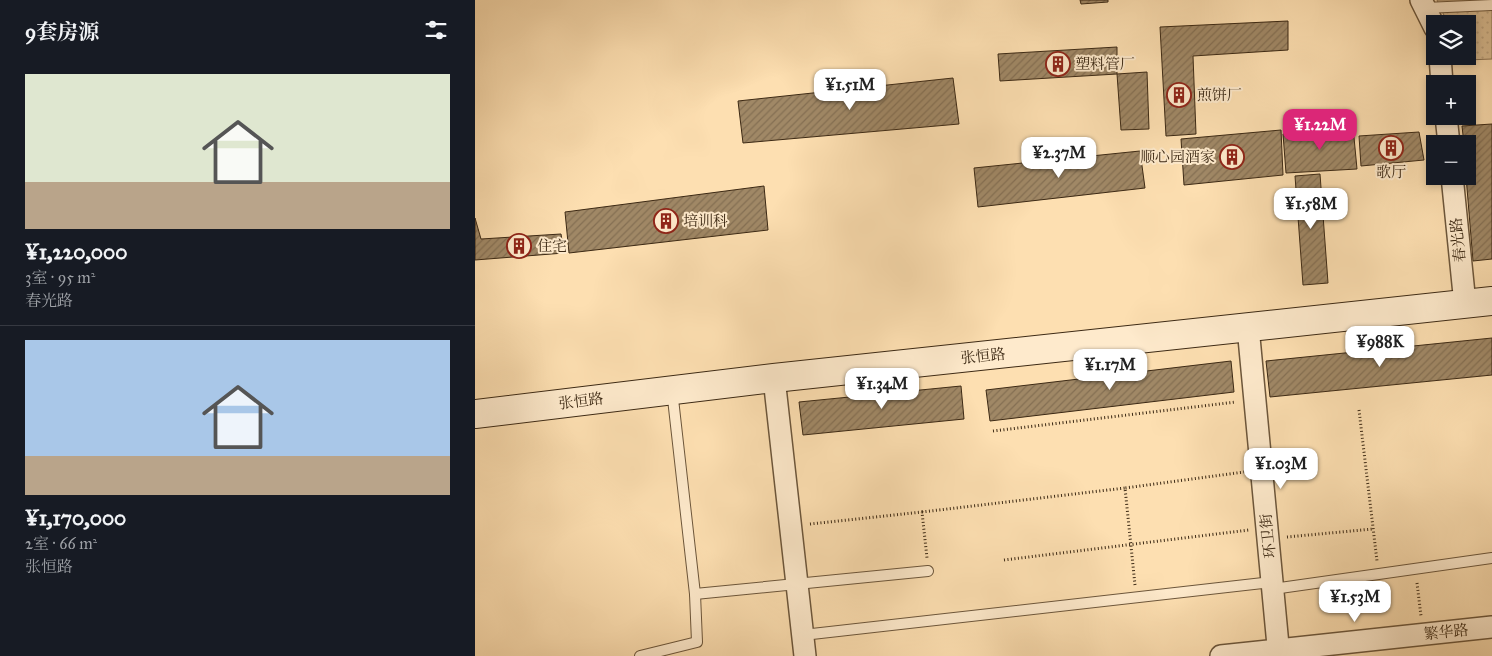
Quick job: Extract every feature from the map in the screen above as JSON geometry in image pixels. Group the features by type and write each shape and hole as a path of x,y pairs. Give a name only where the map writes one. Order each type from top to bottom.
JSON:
{"main road":[{"name":"张恒路","path":"475,414 775,378 1492,301"}],"street":[{"name":"春光路","path":"1453,185 1465,304"},
{"name":"环卫街","path":"1248,327 1279,653"},
{"path":"775,378 805,656"},
{"name":"繁华路","path":"1221,656 1279,653 1492,627"}],"lane":[{"path":"1423,4 1492,5"},
{"path":"640,656 697,642 695,594 672,390"},
{"path":"803,635 1136,598 1379,574 1492,558"},
{"path":"695,594 928,571"}],"path":[{"path":"993,431 1255,400"},
{"path":"1359,410 1379,574"},
{"path":"791,526 1125,488 1261,470"},
{"path":"1125,488 1136,598"},
{"path":"922,512 928,571"},
{"path":"1004,560 1131,545 1268,533 1373,528"},
{"path":"1416,569 1423,634"}],"shaded area":[{"path":"1437,0 1492,0 1492,59 1476,60 1476,15 1444,15"}],"building":[{"path":"1080,0 1108,0 1108,2 1081,4"},
{"name":"煎饼厂","path":"1288,21 1288,50 1193,56 1196,134 1166,136 1160,27"},
{"name":"塑料管厂","path":"1117,47 1117,74 1000,81 998,54"},
{"name":"塑料管厂","path":"1147,72 1149,129 1121,130 1117,74"},
{"path":"953,78 959,124 743,143 738,101"},
{"path":"1492,124 1492,259 1473,261 1467,185 1476,185 1476,135 1463,135 1462,126"},
{"path":"1353,127 1357,169 1286,173 1283,134"},
{"name":"顺心园酒家","path":"1281,130 1283,175 1184,185 1181,139"},
{"name":"歌厅","path":"1419,132 1424,160 1361,166 1359,136"},
{"path":"1140,151 1145,188 978,207 974,168"},
{"path":"1320,174 1328,283 1303,285 1295,176"},
{"name":"培训科","path":"764,186 768,230 569,253 565,212"},
{"name":"住宅","path":"475,218 481,239 561,234 564,253 475,260"},
{"path":"1492,338 1492,375 1270,397 1266,361"},
{"path":"1231,361 1234,392 990,421 986,390"},
{"path":"961,386 964,419 803,435 799,402"}],"place":[{"name":"塑料管厂","path":"1058,64"},
{"name":"煎饼厂","path":"1179,95"},
{"name":"歌厅","path":"1391,148"},
{"name":"顺心园酒家","path":"1232,157"},
{"name":"培训科","path":"666,221"},
{"name":"住宅","path":"519,246"}]}
